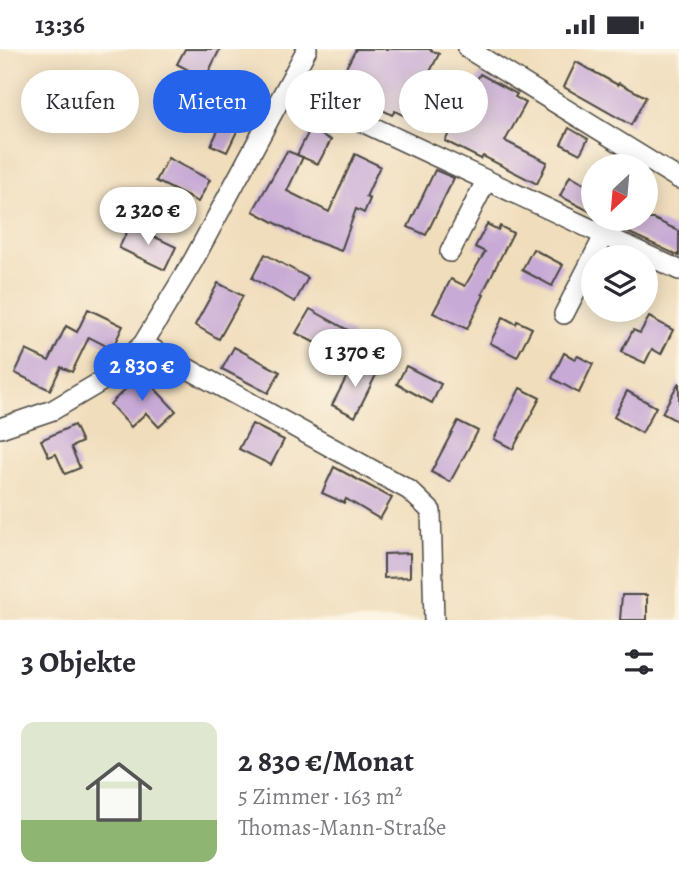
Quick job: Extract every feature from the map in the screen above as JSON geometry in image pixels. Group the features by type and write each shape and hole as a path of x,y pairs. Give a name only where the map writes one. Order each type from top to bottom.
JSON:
{"street":[{"path":"296,70 307,49"},
{"path":"468,49 679,179"},
{"path":"0,428 53,410 107,378 143,344 193,261 285,91"},
{"path":"384,133 679,270"},
{"path":"450,252 486,181"},
{"path":"564,314 604,236"},
{"path":"143,344 380,473 418,497 431,511 434,620"}],"building":[{"path":"185,49 220,49 210,70 188,70 177,64"},
{"path":"356,49 429,49 439,54 431,70 399,70 399,113 395,111 392,115 385,111 385,70 345,70"},
{"path":"576,62 646,97 631,125 564,87"},
{"path":"488,78 517,94 515,97 526,103 505,141 547,162 537,184 483,156 481,159 445,141 449,133 488,133"},
{"path":"569,128 588,139 580,154 561,144"},
{"path":"217,133 236,133 227,152 211,145"},
{"path":"308,133 318,133 331,140 318,164 297,155"},
{"path":"287,151 303,157 287,191 329,212 355,154 380,166 366,197 370,199 364,213 356,209 341,251 298,235 253,211"},
{"path":"168,158 210,180 198,202 156,181"},
{"path":"435,170 454,178 426,235 408,227"},
{"path":"570,176 581,182 581,207 560,196"},
{"path":"658,221 679,231 679,256 625,231 658,231"},
{"path":"487,224 498,230 500,226 513,233 467,329 433,313 451,279 465,286 485,252 475,247"},
{"path":"130,225 176,247 165,270 119,248"},
{"path":"533,249 563,265 552,286 522,270"},
{"path":"265,254 308,278 295,302 252,278"},
{"path":"218,283 243,296 219,339 195,325"},
{"path":"88,309 123,326 112,349 89,337 72,372 61,367 50,390 15,373 26,350 49,361 66,326 77,332"},
{"path":"310,309 353,333 340,356 296,333"},
{"path":"503,317 532,328 517,357 490,343"},
{"path":"646,322 658,322 673,330 661,354 652,349 645,363 621,352 633,330 640,333"},
{"path":"234,347 280,372 268,393 222,369"},
{"path":"564,353 575,359 578,356 593,364 579,393 552,378"},
{"path":"355,361 377,373 355,417 332,405"},
{"path":"406,366 441,384 432,403 397,384"},
{"path":"141,374 176,411 159,427 146,413 131,427 110,404"},
{"path":"679,382 679,422 662,413"},
{"path":"520,388 540,398 513,449 494,439"},
{"path":"627,391 656,407 642,433 614,417"},
{"path":"458,421 478,431 450,482 431,472"},
{"path":"252,424 284,440 271,465 239,449"},
{"path":"74,425 82,442 71,447 80,468 65,474 56,454 49,457 41,440"},
{"path":"334,467 392,498 380,519 346,499 344,503 322,493"},
{"path":"410,553 410,577 384,578 384,554"},
{"path":"622,595 647,595 647,620 620,620"}]}
